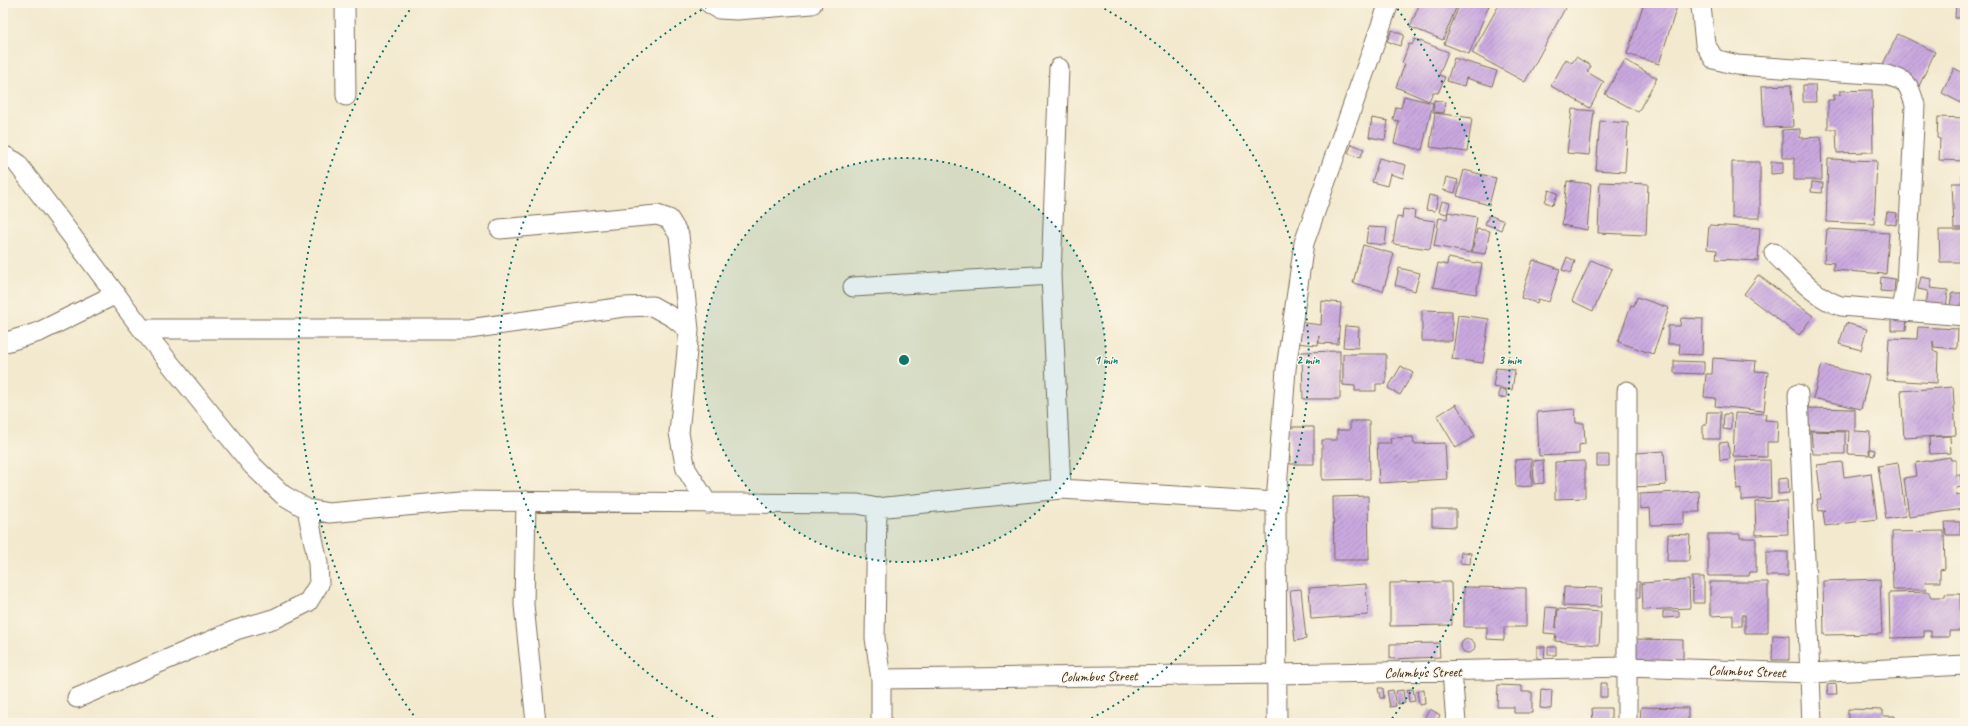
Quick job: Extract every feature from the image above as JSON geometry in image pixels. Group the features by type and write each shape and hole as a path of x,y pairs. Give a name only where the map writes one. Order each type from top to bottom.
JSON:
{"street":[{"path":"345,3 346,96"},
{"path":"709,3 719,9 737,10 812,4"},
{"path":"1278,723 1276,674 1276,502 1286,369 1304,243 1389,3"},
{"path":"1699,3 1701,6 1705,44 1714,59 1738,65 1886,75 1902,80 1910,88 1915,105 1906,287 1902,310"},
{"path":"1059,68 1051,275 1062,490"},
{"path":"7,160 253,466 283,495 307,509 329,513 460,501 858,504 877,508 1062,490 1276,502"},
{"path":"500,228 657,215 669,219 679,235 689,330 679,433 686,469 708,504"},
{"path":"1774,254 1818,296 1828,302 1841,306 1965,316"},
{"path":"853,287 1051,275"},
{"path":"3,343 40,332 116,294"},
{"path":"142,329 469,329 624,306 652,306 674,318 689,330"},
{"path":"1627,391 1627,723"},
{"path":"1798,394 1812,723"},
{"path":"526,501 524,605 536,723"},
{"path":"877,508 875,638 881,679 881,723"},
{"path":"77,698 236,630 276,618 308,602 319,584 318,563 307,509"},
{"name":"Columbus Street","path":"881,679 1276,674 1627,667 1811,672 1965,665"},
{"path":"1452,671 1456,723"}],"building":[{"path":"1420,3 1458,3 1443,40 1410,27"},
{"path":"1460,3 1490,3 1469,54 1444,44"},
{"path":"1500,3 1568,3 1525,82 1472,53"},
{"path":"1644,3 1678,3 1659,64 1627,54"},
{"path":"1956,3 1965,3 1965,18 1955,18"},
{"path":"1392,30 1404,35 1400,46 1387,41"},
{"path":"1898,34 1935,52 1919,86 1906,80 1908,76 1883,64"},
{"path":"1415,39 1448,52 1439,75 1445,77 1438,93 1433,92 1429,101 1396,87 1405,64 1402,63 1409,44 1412,45"},
{"path":"1576,57 1591,66 1587,72 1604,82 1590,108 1551,86 1566,59 1572,63"},
{"path":"1454,58 1497,71 1492,86 1466,78 1464,86 1447,81"},
{"path":"1625,60 1657,78 1638,112 1605,94"},
{"path":"1954,68 1965,74 1965,105 1942,93"},
{"path":"1791,85 1793,127 1764,128 1762,86"},
{"path":"1803,85 1815,85 1816,102 1803,102"},
{"path":"1872,90 1873,152 1837,153 1836,129 1828,129 1828,100 1834,100 1833,95 1840,95 1840,91"},
{"path":"1404,96 1433,103 1422,150 1394,143 1399,121 1393,120 1396,107 1401,108"},
{"path":"1434,100 1445,102 1444,113 1433,112"},
{"path":"1572,109 1594,111 1589,155 1567,153"},
{"path":"1435,113 1472,118 1467,152 1430,147"},
{"path":"1938,117 1965,118 1965,161 1939,160 1940,139 1937,138"},
{"path":"1372,118 1388,121 1385,140 1369,137"},
{"path":"1600,121 1628,123 1625,172 1596,170"},
{"path":"1800,129 1800,138 1821,137 1822,180 1794,180 1794,158 1782,158 1782,130"},
{"path":"1352,144 1364,149 1360,158 1348,153"},
{"path":"1379,158 1406,165 1403,178 1390,174 1387,186 1372,182"},
{"path":"1828,159 1877,161 1874,224 1826,222"},
{"path":"1732,162 1760,162 1760,218 1732,218"},
{"path":"1771,162 1783,162 1783,173 1771,174"},
{"path":"1962,168 1965,168 1965,228 1954,228 1952,183 1962,183"},
{"path":"1464,170 1496,178 1489,205 1457,196"},
{"path":"1446,177 1458,180 1455,193 1443,190"},
{"path":"1567,181 1591,184 1587,230 1562,225"},
{"path":"1600,182 1648,184 1646,235 1598,233"},
{"path":"1812,182 1823,183 1822,193 1811,192"},
{"path":"1549,190 1558,193 1553,205 1545,202"},
{"path":"1429,195 1438,197 1435,211 1426,210"},
{"path":"1442,201 1450,203 1447,214 1439,212"},
{"path":"1403,209 1415,211 1414,218 1435,221 1430,249 1393,244 1397,217 1402,218"},
{"path":"1448,212 1477,217 1471,253 1434,246 1439,218 1447,219"},
{"path":"1887,212 1897,213 1896,225 1885,223"},
{"path":"1489,215 1504,221 1501,230 1485,224"},
{"path":"1709,225 1760,228 1758,261 1716,259 1717,250 1707,249"},
{"path":"1368,227 1387,228 1385,245 1366,243"},
{"path":"1477,229 1490,231 1485,254 1472,252"},
{"path":"1827,229 1889,233 1886,274 1833,270 1834,263 1824,262"},
{"path":"1939,230 1965,230 1965,262 1940,262"},
{"path":"1363,245 1394,254 1383,291 1353,283"},
{"path":"1567,257 1575,261 1571,273 1562,270"},
{"path":"1448,258 1482,264 1476,294 1433,287 1438,263 1447,265"},
{"path":"1533,260 1560,269 1549,302 1538,299 1537,303 1521,298"},
{"path":"1591,260 1612,269 1593,311 1572,301"},
{"path":"1399,268 1420,273 1415,291 1395,285"},
{"path":"1758,275 1813,316 1799,335 1744,294"},
{"path":"1881,277 1895,279 1894,292 1880,291"},
{"path":"1921,277 1932,279 1930,288 1948,290 1946,309 1926,306 1928,291 1918,289"},
{"path":"1952,293 1962,293 1961,307 1950,306"},
{"path":"1637,297 1669,308 1653,354 1618,342 1631,305 1634,306"},
{"path":"1322,301 1341,303 1338,344 1319,343 1319,336 1318,345 1294,343 1297,322 1321,325"},
{"path":"1422,310 1452,311 1452,341 1422,341"},
{"path":"1458,315 1489,319 1483,363 1452,359"},
{"path":"1891,317 1907,318 1906,330 1891,330"},
{"path":"1681,318 1703,319 1702,355 1679,354 1680,344 1668,344 1668,326 1680,326"},
{"path":"1846,323 1867,329 1861,350 1839,344"},
{"path":"1345,326 1359,327 1358,348 1343,347"},
{"path":"1918,327 1958,329 1957,349 1934,347 1933,341 1933,351 1938,352 1937,383 1887,380 1889,338 1917,339"},
{"path":"1340,351 1340,399 1303,399 1302,352"},
{"path":"1343,354 1386,354 1386,384 1376,384 1376,391 1355,391 1355,386 1343,385"},
{"path":"1713,358 1756,361 1755,371 1768,372 1764,411 1715,406 1716,398 1704,397 1706,374 1712,374"},
{"path":"1674,361 1704,362 1704,374 1674,373"},
{"path":"1822,365 1869,376 1861,409 1813,398"},
{"path":"1401,366 1413,373 1400,395 1388,388"},
{"path":"1496,368 1515,370 1512,390 1493,387"},
{"path":"1953,387 1956,435 1904,438 1901,391"},
{"path":"1499,390 1506,390 1507,397 1499,398"},
{"path":"1456,404 1475,436 1456,448 1437,416"},
{"path":"1804,408 1855,409 1855,431 1870,432 1869,455 1848,454 1849,431 1804,430"},
{"path":"1575,409 1576,423 1584,423 1585,444 1579,445 1579,454 1539,456 1537,412"},
{"path":"1707,412 1721,412 1720,439 1703,439 1703,425 1706,425"},
{"path":"1735,413 1766,414 1765,420 1778,421 1777,442 1767,442 1767,457 1733,456"},
{"path":"1724,414 1731,414 1731,430 1723,429"},
{"path":"1350,421 1369,421 1370,479 1322,480 1322,440 1337,440 1337,430 1350,430"},
{"path":"1290,427 1314,427 1314,464 1290,464"},
{"path":"1811,431 1845,432 1845,454 1813,454"},
{"path":"1950,436 1951,453 1930,454 1929,437"},
{"path":"1413,437 1414,444 1445,443 1447,479 1379,483 1377,443 1391,443 1390,438"},
{"path":"1728,442 1730,459 1720,460 1719,443"},
{"path":"1870,449 1875,450 1874,456 1870,455"},
{"path":"1664,451 1666,485 1635,487 1634,467 1637,466 1636,453"},
{"path":"1597,455 1609,455 1609,466 1597,466"},
{"path":"1950,457 1951,460 1956,460 1956,475 1960,475 1962,487 1956,488 1957,496 1961,495 1963,509 1909,517 1904,478 1917,476 1915,463"},
{"path":"1531,459 1532,486 1516,487 1515,460"},
{"path":"1543,460 1544,483 1534,484 1533,461"},
{"path":"1770,460 1771,498 1741,500 1741,489 1737,490 1735,461"},
{"path":"1585,461 1585,498 1555,499 1555,462"},
{"path":"1842,462 1844,477 1871,473 1877,519 1825,526 1823,511 1826,510 1819,511 1817,499 1821,499 1817,465"},
{"path":"1898,463 1906,516 1886,519 1878,466"},
{"path":"1788,478 1789,493 1778,494 1778,479"},
{"path":"1699,491 1700,512 1684,512 1684,524 1651,525 1650,508 1640,509 1640,494"},
{"path":"1368,496 1369,560 1334,560 1333,497"},
{"path":"1787,501 1788,534 1756,535 1755,502"},
{"path":"1432,510 1456,510 1456,527 1432,526"},
{"path":"1945,522 1960,522 1960,535 1946,535"},
{"path":"1944,531 1945,569 1940,570 1940,582 1925,582 1926,590 1893,590 1892,532"},
{"path":"1668,534 1690,535 1689,561 1667,561"},
{"path":"1708,534 1740,534 1740,538 1756,538 1756,572 1750,572 1749,576 1708,576"},
{"path":"1461,552 1471,553 1470,564 1460,563"},
{"path":"1766,552 1788,552 1788,576 1766,576"},
{"path":"1692,577 1704,577 1704,603 1693,603"},
{"path":"1880,579 1882,634 1824,635 1823,581"},
{"path":"1689,580 1690,608 1643,610 1642,583"},
{"path":"1451,582 1452,625 1390,626 1390,583"},
{"path":"1630,582 1640,582 1640,598 1631,598"},
{"path":"1710,582 1768,582 1768,633 1745,633 1745,615 1742,615 1742,626 1733,626 1733,615 1710,616"},
{"path":"1366,584 1368,615 1311,619 1309,588"},
{"path":"1464,587 1526,588 1526,627 1504,627 1504,640 1487,639 1487,627 1464,627"},
{"path":"1564,587 1602,588 1601,607 1563,606"},
{"path":"1301,589 1306,639 1295,641 1290,590"},
{"path":"1930,592 1930,597 1945,597 1945,594 1960,594 1961,631 1949,631 1949,637 1931,637 1931,631 1924,631 1924,637 1890,638 1889,593"},
{"path":"1546,607 1557,608 1556,628 1558,609 1601,612 1599,645 1555,641 1556,634 1544,633"},
{"path":"1663,611 1679,611 1679,617 1663,618"},
{"path":"1773,635 1789,636 1789,660 1772,660"},
{"path":"1465,639 1471,639 1475,643 1475,649 1471,653 1465,653 1461,649 1461,643"},
{"path":"1635,639 1683,640 1683,664 1634,662"},
{"path":"1439,643 1440,657 1390,659 1390,644"},
{"path":"1537,647 1545,647 1544,659 1537,658"},
{"path":"1548,647 1556,647 1556,655 1548,655"},
{"path":"1600,683 1607,683 1607,697 1600,697"},
{"path":"1836,684 1837,694 1828,694 1827,685"},
{"path":"1498,685 1522,686 1522,692 1532,692 1532,713 1514,713 1514,707 1497,707"},
{"path":"1378,688 1383,688 1384,698 1380,698"},
{"path":"1413,689 1415,701 1409,702 1407,690"},
{"path":"1541,689 1552,690 1551,709 1540,708"},
{"path":"1393,690 1396,706 1390,707 1387,691"},
{"path":"1403,690 1405,703 1398,704 1396,691"},
{"path":"1424,690 1425,704 1419,705 1417,691"},
{"path":"1641,707 1688,708 1688,723 1640,723"},
{"path":"1592,708 1611,708 1611,723 1593,723"},
{"path":"1430,709 1440,715 1436,723 1424,718"},
{"path":"1848,709 1883,710 1883,716 1895,716 1895,723 1848,723"}]}
